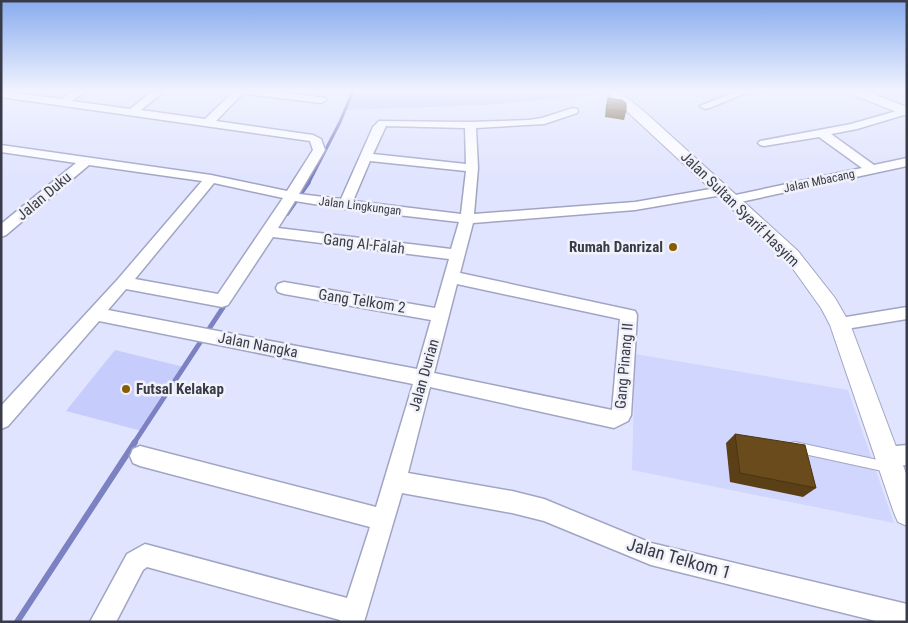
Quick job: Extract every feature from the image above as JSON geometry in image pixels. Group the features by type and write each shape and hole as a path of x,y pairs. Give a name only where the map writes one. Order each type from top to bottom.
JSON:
{"street":[{"path":"123,283 222,302 269,232 298,197 319,150 317,142 313,138 188,120"},
{"path":"208,123 211,120"},
{"path":"345,205 365,157 379,127 383,123 547,120"},
{"name":"Jalan Sultan Syarif Hasyim","path":"645,120 792,255 828,303 840,324 907,514"},
{"path":"764,143 853,127 877,120"},
{"name":"Jalan Durian","path":"353,617 384,520 467,219 477,121"},
{"path":"820,132 872,170"},
{"name":"Jalan Lingkungan","path":"1,148 211,179 345,205 467,219 635,206 727,195"},
{"path":"365,157 472,168"},
{"name":"Jalan Duku","path":"1,232 87,160"},
{"name":"Jalan Mbacang","path":"727,195 872,170 907,162"},
{"path":"1,420 123,283 211,179"},
{"name":"Gang Al-Falah","path":"269,232 458,255"},
{"name":"Gang Pinang II","path":"451,277 629,315 624,387 621,415 618,418 614,419 471,390"},
{"name":"Gang Telkom 2","path":"284,288 441,315"},
{"path":"840,324 907,313"},
{"name":"Jalan Nangka","path":"94,314 422,378 471,390"},
{"path":"888,462 907,455"},
{"path":"140,456 384,520"},
{"name":"Jalan Telkom 1","path":"395,481 512,502 544,510 651,554 907,616"},
{"path":"102,622 135,562 146,555 353,617"}],"lane":[{"path":"784,445 888,462"}],"shaded area":[{"name":"Futsal Kelakap","path":"115,350 184,367 142,431 66,411"},
{"path":"635,354 848,390 894,523 632,470"}],"building":[{"path":"735,434 805,445 816,488 740,473"}],"waterway":[{"path":"308,184 341,120"},
{"path":"287,214 309,182"},
{"path":"134,443 226,303"},
{"path":"17,622 135,442"}],"place":[{"name":"Rumah Danrizal","path":"673,247"},
{"name":"Futsal Kelakap","path":"126,389"}]}
